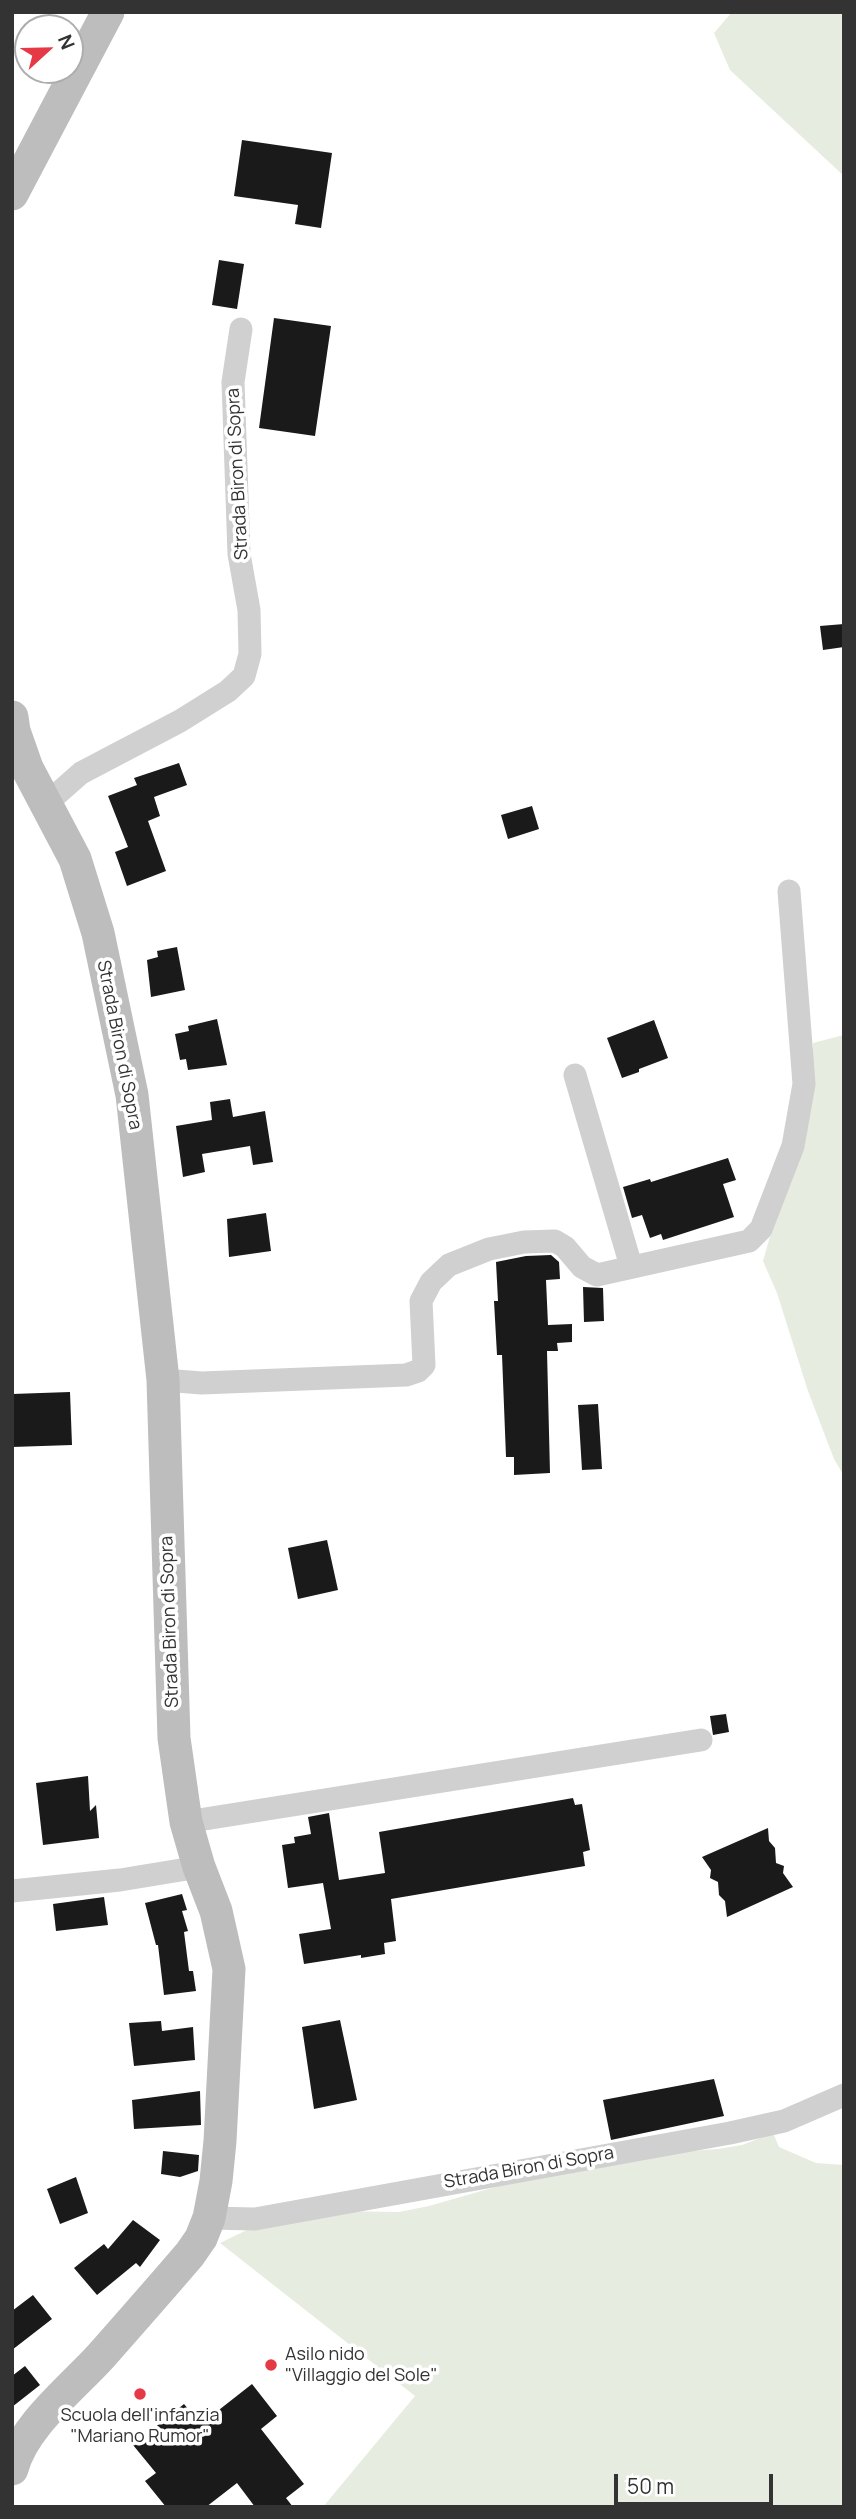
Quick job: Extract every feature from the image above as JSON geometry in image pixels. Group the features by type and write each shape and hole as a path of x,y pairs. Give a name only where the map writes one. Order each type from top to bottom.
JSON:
{"street":[{"path":"12,194 108,12"},
{"name":"Strada Biron di Sopra","path":"47,803 81,773 180,721 228,691 244,677 250,654 250,610 239,554 233,382 241,329"},
{"name":"Strada Biron di Sopra","path":"12,2469 16,2455 42,2417 100,2357 201,2238 209,2218 220,2141 229,1969 216,1911 186,1822 174,1725 163,1380 132,1095 98,933 75,859 27,768 13,725"},
{"path":"163,1380 202,1383 406,1375 418,1371 424,1365 421,1301 431,1282 449,1265 489,1248 523,1242 555,1241 565,1247 582,1267 597,1275 749,1241 761,1229 793,1146 804,1084 789,891"},
{"path":"575,1075 631,1266"},
{"path":"186,1822 701,1740"},
{"path":"12,1891 120,1880 199,1867"},
{"name":"Strada Biron di Sopra","path":"209,2218 254,2219 730,2133 784,2121 844,2095"}],"shaded area":[{"path":"732,12 844,12 844,176 730,70 714,33"},
{"path":"844,1035 844,1476 834,1459 808,1391 777,1293 763,1261 811,1094 813,1043"},
{"path":"773,2133 779,2147 816,2163 844,2165 844,2507 323,2507 415,2396 220,2243 253,2227 331,2211 399,2212 520,2180 648,2154 742,2145"}],"building":[{"path":"242,140 332,153 321,228 295,224 298,205 234,196"},
{"path":"219,260 244,264 237,309 212,305"},
{"path":"274,318 331,326 315,436 259,428"},
{"path":"844,624 844,647 823,650 820,626"},
{"path":"179,763 187,785 154,797 160,816 148,821 166,871 127,886 115,852 128,847 108,796 137,785 134,778"},
{"path":"532,806 539,829 508,839 501,815"},
{"path":"177,947 185,990 151,997 147,960 158,957 157,951"},
{"path":"217,1019 227,1065 188,1070 186,1059 180,1060 175,1034 189,1031 188,1026"},
{"path":"654,1020 668,1058 622,1078 607,1038"},
{"path":"230,1099 233,1117 265,1111 273,1162 253,1165 250,1146 202,1154 205,1172 183,1177 176,1126 212,1120 210,1102"},
{"path":"728,1158 736,1180 723,1184 734,1217 663,1240 661,1234 650,1238 642,1215 632,1218 623,1187 650,1179 651,1182"},
{"path":"266,1213 271,1251 229,1257 227,1219"},
{"path":"551,1255 559,1262 560,1279 546,1280 548,1325 572,1324 572,1342 557,1343 558,1351 547,1351 550,1473 514,1475 514,1457 506,1457 502,1355 497,1355 494,1301 498,1301 496,1262 526,1256"},
{"path":"583,1287 603,1288 604,1321 584,1322"},
{"path":"70,1392 72,1445 12,1447 12,1394"},
{"path":"598,1404 602,1469 582,1470 578,1405"},
{"path":"327,1540 338,1590 298,1599 288,1548"},
{"path":"726,1714 729,1732 713,1735 710,1716"},
{"path":"88,1776 90,1811 96,1805 99,1838 43,1845 36,1783"},
{"path":"573,1798 575,1805 582,1804 590,1850 583,1852 585,1866 391,1899 396,1941 384,1943 385,1954 304,1964 299,1934 331,1929 323,1883 288,1888 282,1845 295,1843 294,1837 311,1834 308,1817 329,1813 339,1880 385,1873 379,1832"},
{"path":"768,1828 769,1841 775,1848 776,1863 784,1866 783,1873 793,1887 727,1917 725,1901 719,1895 718,1882 710,1878 711,1870 702,1857"},
{"path":"182,1894 187,1910 182,1911 188,1931 184,1932 189,1971 193,1971 196,1991 164,1995 158,1945 145,1903"},
{"path":"104,1897 108,1925 56,1931 53,1904"},
{"path":"340,2020 357,2100 314,2109 302,2027"},
{"path":"161,2021 162,2031 193,2027 195,2060 134,2066 129,2023"},
{"path":"714,2079 724,2116 611,2140 603,2100"},
{"path":"200,2091 201,2125 134,2129 132,2100"},
{"path":"163,2151 199,2155 198,2171 180,2177 161,2174"},
{"path":"76,2177 88,2213 60,2224 47,2189"},
{"path":"133,2220 160,2240 140,2267 136,2263 97,2295 74,2268 104,2244 108,2249"},
{"path":"33,2295 52,2319 12,2350 12,2311"},
{"path":"25,2366 40,2385 12,2407 12,2376"},
{"path":"252,2384 277,2416 261,2429 304,2484 286,2498 293,2507 255,2507 237,2483 206,2507 166,2507 145,2481 156,2473 133,2445 184,2404 201,2424"}],"place":[{"name":"Asilo nido \"Villaggio del Sole\"","path":"271,2365"},
{"name":"Scuola dell'infanzia \"Mariano Rumor\"","path":"140,2394"}]}
